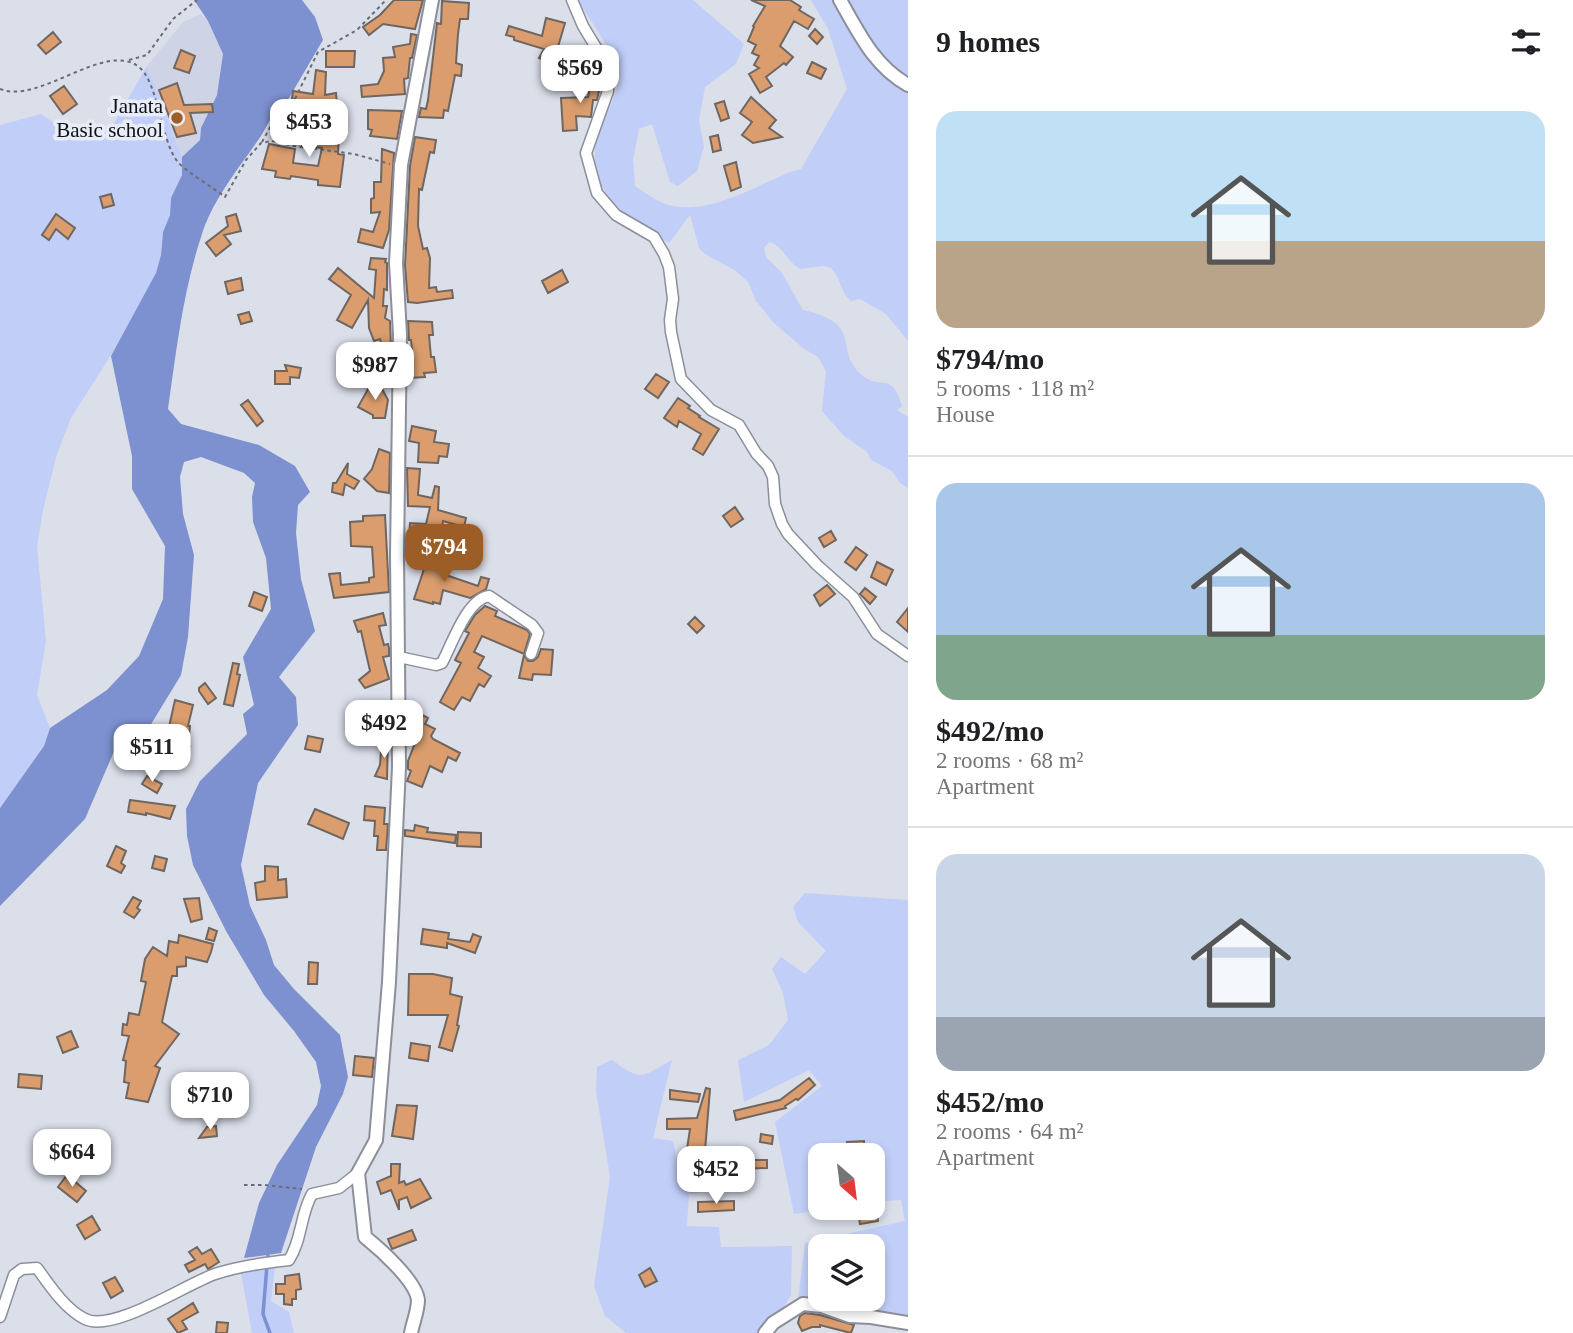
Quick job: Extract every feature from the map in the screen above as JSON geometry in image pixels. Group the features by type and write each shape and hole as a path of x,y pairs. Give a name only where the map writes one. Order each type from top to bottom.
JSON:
{"street":[{"path":"0,1282 5,1283 22,1269 37,1268 63,1301 84,1319 94,1322 123,1317 213,1275 247,1265 289,1260 295,1252 306,1205 312,1194 339,1188 358,1173 376,1140 389,982 399,767 397,555 400,334 396,264 401,165 432,0"},
{"path":"572,0 583,26 603,58 607,73 608,91 586,153 597,194 616,215 654,237 664,254 673,299 671,332 681,379 696,393 701,402 720,417 739,425 773,477 775,504 788,534 853,597 877,634 908,656"},
{"path":"840,0 867,47 890,75 908,85"},
{"path":"399,657 436,665 442,663 472,604 481,597 489,596 532,625 538,633 531,654"},
{"path":"358,1173 365,1237 378,1247 412,1285 418,1298 411,1333"},
{"path":"0,1317 14,1275"},
{"path":"765,1333 773,1324 803,1304 822,1306 850,1317 871,1317 908,1323"}],"path":[{"path":"0,89 21,92 35,89 87,68 147,55 173,19 197,0"},
{"path":"128,61 139,66 148,80 178,162 225,197 246,160 261,143 273,122 288,113 318,52 358,30 386,0"},
{"path":"261,143 272,141 337,151 401,165"},
{"path":"244,1185 303,1189"}],"shaded area":[{"path":"194,0 302,0 315,17 323,40 289,98 276,111 227,185 206,223 185,301 168,409 181,424 259,445 295,466 310,492 298,505 296,533 301,579 315,631 279,677 296,697 298,725 258,783 241,865 250,906 274,965 340,1035 348,1077 343,1094 316,1147 281,1253 244,1258 259,1203 277,1165 317,1105 321,1086 316,1062 264,995 226,931 193,865 187,836 186,809 200,781 247,734 243,714 254,705 243,657 271,609 266,558 253,522 252,497 255,483 244,473 201,457 184,462 180,477 183,514 194,555 188,637 181,675 139,744 132,736 121,735 85,819 0,906 0,808 44,746 50,728 107,690 139,656 163,599 165,546 132,489 132,456 111,356 156,273 163,232 170,215 171,198 182,175 182,157 200,140 201,128 217,95 223,54 208,21"},
{"path":"578,0 693,0 744,44 736,64 705,87 699,120 704,147 697,171 678,186 670,182 652,124 639,129 633,160 635,186 660,202 684,207 731,198 801,169 847,89 828,29 811,0 908,0 908,341 886,314 860,299 851,301 831,268 823,266 800,269 774,244 769,242 764,248 766,257 782,273 803,310 835,322 845,338 853,365 862,375 894,388 902,406 897,410 908,417 908,488 900,483 892,471 871,460 867,452 844,436 822,411 826,371 818,357 774,323 756,301 748,282 736,271 699,248 690,215 669,243 634,221 608,195 599,180 595,163 596,144 602,122 615,94 618,76 607,47"},
{"path":"201,14 208,21 223,54 217,95 201,128 200,140 182,157 147,66 183,22"},
{"path":"147,66 182,157 182,175 171,198 170,215 163,232 156,273 130,325 71,418 57,454 37,547 46,641 37,695 50,728 44,746 0,808 0,125 41,114 81,141 98,136 114,123"},
{"path":"805,893 908,900 908,1317 854,1311 885,1311 885,1234 846,1234 905,1221 901,1200 886,1201 886,1143 808,1143 808,1212 794,1214 775,1122 822,1086 809,1070 744,1102 738,1060 769,1045 788,1020 783,993 772,969 781,957 805,974 826,951 798,922 793,907"},
{"path":"612,1060 630,1072 642,1075 672,1060 653,1138 673,1141 678,1163 724,1166 724,1189 689,1194 687,1226 719,1227 721,1247 792,1246 791,1295 784,1307 760,1333 626,1333 605,1316 594,1286 610,1177 596,1091 597,1067"},
{"path":"808,1242 808,1302 798,1300 805,1243"},
{"path":"275,1267 271,1301 289,1312 294,1333 252,1333 241,1273"}],"building":[{"path":"394,0 423,0 415,29 383,24 369,35 363,27 380,15"},
{"path":"751,0 790,0 801,7 799,10 814,19 808,29 794,21 780,46 793,57 786,65 784,63 766,77 772,86 760,93 749,74 759,68 754,65 759,56 752,53 756,45 748,41 765,6"},
{"path":"442,1 469,3 468,19 460,19 458,34 456,63 462,65 461,76 455,75 448,111 444,110 443,118 419,117 421,108 426,109 428,100 437,23 441,24"},
{"path":"546,18 565,23 553,64 539,58 544,49 506,35 509,26 542,36"},
{"path":"815,29 823,37 817,44 809,36"},
{"path":"53,32 61,42 46,54 38,45"},
{"path":"411,34 417,35 410,58 408,78 404,79 405,94 362,97 361,86 378,84 384,71 383,58 395,57 393,47 410,44"},
{"path":"181,50 195,56 189,73 174,68"},
{"path":"326,51 355,51 354,67 326,67"},
{"path":"595,60 600,86 597,100 593,100 591,117 576,116 577,130 563,131 561,98 588,97"},
{"path":"812,62 826,69 821,79 807,73"},
{"path":"316,70 326,72 325,95 336,93 337,105 328,106 292,99 293,91 313,94"},
{"path":"177,83 184,105 212,104 213,112 190,113 196,133 177,137 159,90"},
{"path":"64,86 77,104 63,114 50,96"},
{"path":"751,97 776,120 769,128 782,137 753,143 742,135 752,122 740,113"},
{"path":"724,101 729,118 721,121 715,104"},
{"path":"368,110 402,111 397,139 370,136 372,130 368,129"},
{"path":"304,125 320,127 319,131 339,132 338,154 344,155 340,187 318,185 318,180 291,176 290,179 275,177 276,171 262,169 269,144 295,149 293,163 318,166 322,148 302,146"},
{"path":"718,135 721,150 713,152 710,137"},
{"path":"415,137 436,140 434,153 430,152 422,190 419,189 418,226 423,249 427,248 430,258 429,288 436,287 437,292 452,290 453,298 417,303 408,302 405,266 410,166"},
{"path":"382,149 394,153 389,230 383,248 358,242 361,229 373,232 380,212 371,213 371,199 374,198 374,182 381,182"},
{"path":"736,162 741,187 731,191 724,166"},
{"path":"111,194 114,205 103,208 100,197"},
{"path":"56,214 75,228 68,239 56,229 49,240 42,235"},
{"path":"236,214 241,231 224,235 231,244 216,256 206,243 228,226 226,217"},
{"path":"371,258 386,259 387,263 387,290 384,289 383,306 387,306 385,318 390,321 391,348 383,350 380,339 374,341 369,328 368,300 352,328 337,320 351,295 329,279 338,268 374,298 376,270 369,269"},
{"path":"562,270 568,282 548,293 542,281"},
{"path":"241,278 243,290 228,294 225,282"},
{"path":"249,312 252,321 241,324 238,315"},
{"path":"408,321 432,322 433,335 429,335 431,357 434,357 436,372 424,373 425,377 409,378 410,359 413,359"},
{"path":"358,348 364,358 350,366 344,356"},
{"path":"285,365 301,368 299,378 290,377 290,384 275,384 275,371 287,371"},
{"path":"656,374 669,382 658,398 645,389"},
{"path":"372,382 381,387 388,400 385,418 373,418 373,415 358,407"},
{"path":"678,398 690,406 688,408 699,417 719,429 703,455 693,449 701,434 679,421 677,427 664,418"},
{"path":"248,400 263,421 257,426 241,405"},
{"path":"412,426 436,431 434,442 449,444 447,457 439,456 438,463 418,462 419,443 409,441"},
{"path":"379,449 390,453 389,493 377,491 364,479 372,469"},
{"path":"348,463 347,474 359,481 354,489 345,484 343,495 332,492 333,483 336,483"},
{"path":"407,468 420,469 418,495 432,498 435,486 439,487 438,510 466,518 464,527 443,521 441,537 409,538 410,523 426,524 430,507 408,506"},
{"path":"735,507 743,519 731,527 723,516"},
{"path":"385,515 389,592 334,598 329,574 340,573 341,585 369,582 369,578 374,577 372,547 351,546 350,522 363,521 363,516"},
{"path":"831,531 836,540 824,547 819,538"},
{"path":"856,547 867,555 856,570 845,562"},
{"path":"427,560 448,566 446,575 478,586 481,577 489,579 486,589 470,598 443,590 440,604 414,599"},
{"path":"877,562 893,570 886,585 871,577"},
{"path":"827,585 835,594 820,606 814,595"},
{"path":"865,588 876,597 870,604 860,594"},
{"path":"254,592 267,597 262,611 249,606"},
{"path":"485,606 497,611 495,616 527,630 530,634 524,654 482,636 474,652 484,657 478,668 491,676 484,687 479,684 470,701 462,697 454,710 440,702 461,663 455,660 469,633 465,631 475,615"},
{"path":"908,608 908,632 897,622"},
{"path":"383,613 386,625 379,626 384,645 388,644 389,648 389,656 383,657 389,679 365,688 359,680 370,671 361,631 358,632 354,621"},
{"path":"695,617 704,626 697,633 688,624"},
{"path":"541,649 553,650 551,675 533,674 532,680 519,678 524,655 528,661 533,661"},
{"path":"233,663 239,664 237,674 240,675 233,706 224,704"},
{"path":"205,683 216,698 208,704 199,691"},
{"path":"175,700 193,705 188,726 190,746 187,755 180,753 174,764 158,759 166,736 163,735 165,726 169,727"},
{"path":"411,709 428,718 425,724 435,729 431,736 433,739 460,753 456,761 448,757 442,772 430,766 422,787 407,781 411,771 408,769 408,761 415,743 407,740 413,726 407,724"},
{"path":"387,718 387,729 371,730 371,719"},
{"path":"308,736 323,739 320,752 305,749"},
{"path":"382,737 388,738 387,779 375,776 380,765"},
{"path":"147,776 162,784 157,793 142,784"},
{"path":"130,800 175,806 170,819 128,812"},
{"path":"365,806 385,808 384,824 388,824 386,850 377,850 375,821 364,820"},
{"path":"315,809 349,823 343,839 308,824"},
{"path":"415,825 428,828 427,832 456,835 455,843 405,836 405,830 414,831"},
{"path":"458,832 481,833 481,847 457,846"},
{"path":"116,846 126,851 121,863 125,866 121,873 107,866"},
{"path":"155,856 167,859 164,871 152,868"},
{"path":"265,866 278,867 278,880 286,879 287,897 257,900 255,883 265,881"},
{"path":"133,897 141,901 137,908 140,910 134,918 124,912"},
{"path":"199,898 202,919 191,922 184,899"},
{"path":"209,928 217,931 214,941 206,939"},
{"path":"423,929 449,933 448,939 470,942 473,934 481,937 475,953 447,943 447,948 421,944"},
{"path":"179,935 213,944 211,952 207,962 186,957 186,966 177,967 177,976 172,976 162,1022 179,1034 155,1066 160,1068 148,1102 126,1098 129,1083 124,1082 126,1061 123,1060 129,1036 122,1035 123,1024 127,1025 129,1013 139,1015 146,982 141,981 145,959 153,947 167,956 169,941 178,943"},
{"path":"309,962 318,963 317,984 308,984"},
{"path":"409,974 433,974 452,978 450,994 462,997 459,1026 452,1051 439,1047 448,1015 408,1015"},
{"path":"71,1031 78,1047 63,1053 57,1037"},
{"path":"411,1043 430,1046 428,1061 409,1058"},
{"path":"355,1056 374,1058 372,1077 353,1075"},
{"path":"19,1074 42,1076 41,1089 18,1087"},
{"path":"809,1078 815,1085 798,1100 785,1106 786,1108 736,1120 734,1111 780,1100"},
{"path":"706,1088 710,1089 705,1151 687,1149 690,1129 667,1129 667,1119 697,1118"},
{"path":"670,1090 700,1094 698,1102 670,1099"},
{"path":"397,1105 417,1106 413,1139 392,1136"},
{"path":"216,1126 217,1136 199,1138 207,1127"},
{"path":"761,1134 773,1136 772,1144 760,1142"},
{"path":"740,1160 767,1160 767,1168 740,1169"},
{"path":"391,1164 400,1164 399,1183 404,1181 406,1185 420,1179 431,1198 411,1208 407,1197 399,1200 399,1210 391,1190 381,1194 377,1182 391,1176"},
{"path":"67,1175 86,1191 77,1202 58,1187"},
{"path":"734,1201 734,1210 698,1212 698,1202"},
{"path":"92,1216 100,1230 85,1239 77,1225"},
{"path":"859,1220 878,1220 878,1221 860,1224"},
{"path":"412,1230 416,1240 392,1249 388,1239"},
{"path":"197,1247 202,1254 211,1249 219,1262 208,1269 205,1264 189,1272 185,1265 195,1260 189,1252"},
{"path":"650,1268 657,1281 645,1287 639,1275"},
{"path":"299,1274 301,1289 296,1290 296,1299 292,1299 292,1305 284,1304 284,1294 276,1294 276,1284 285,1284 285,1276"},
{"path":"115,1277 123,1291 111,1298 103,1283"},
{"path":"193,1303 198,1312 182,1321 187,1329 178,1333 168,1319"},
{"path":"805,1313 854,1325 851,1333 820,1325 802,1331 798,1323 800,1316"},
{"path":"217,1322 228,1323 227,1333 216,1333"}],"waterway":[{"path":"268,1253 263,1314 270,1333"}],"place":[{"name":"Janata Basic school","path":"177,118"}]}
